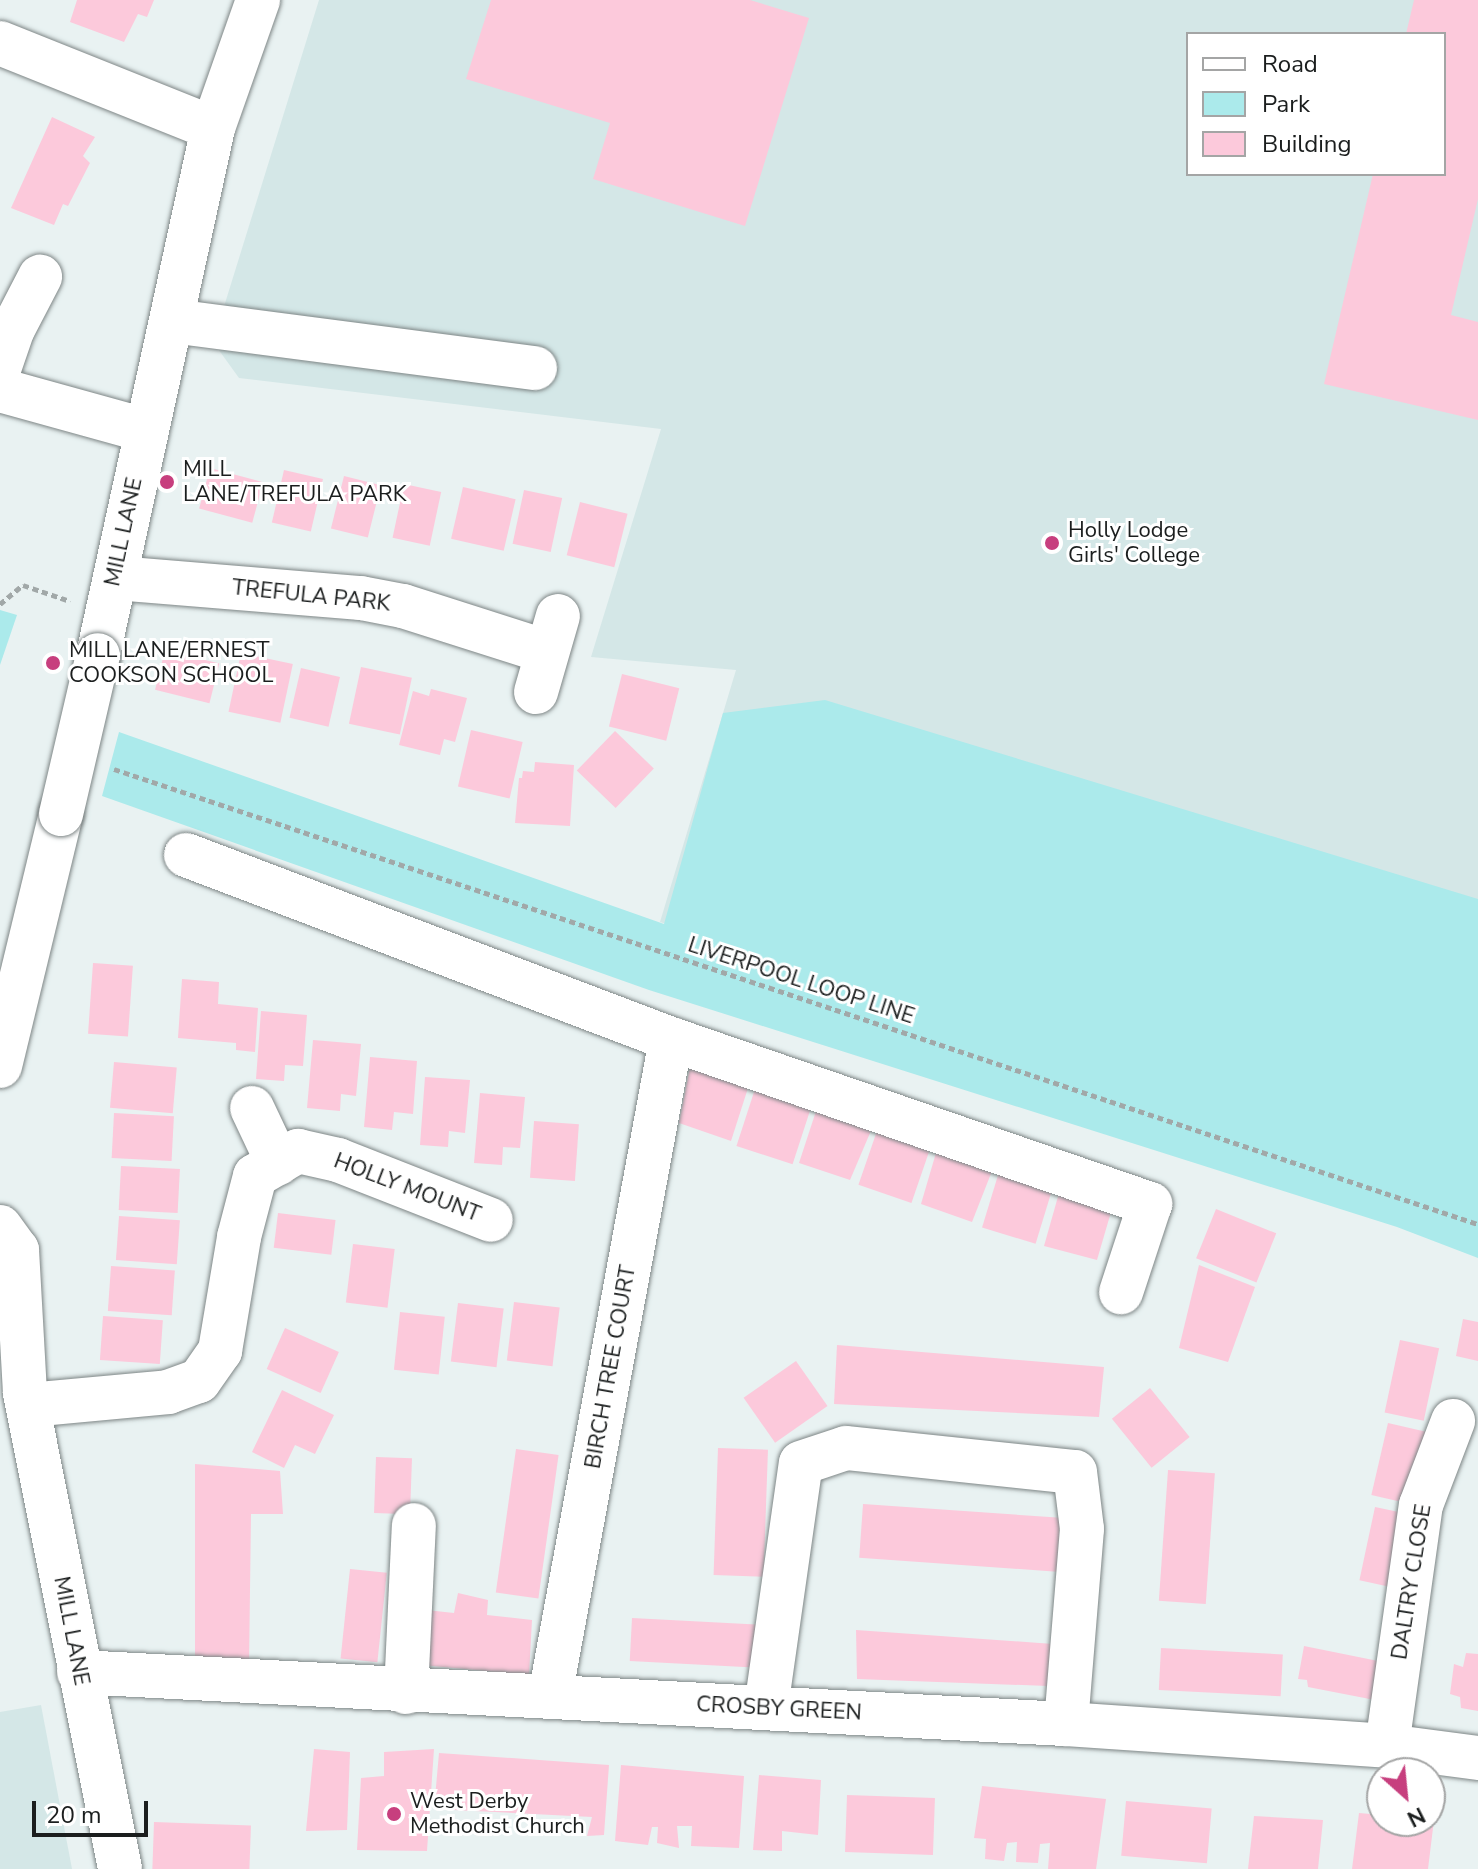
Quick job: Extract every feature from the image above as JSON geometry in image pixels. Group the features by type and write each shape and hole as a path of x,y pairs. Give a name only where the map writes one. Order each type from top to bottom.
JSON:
{"street":[{"name":"MILL LANE","path":"0,1066 98,655 144,430 172,321 213,128 258,0"},
{"path":"0,43 213,128"},
{"path":"0,366 13,329 40,277"},
{"path":"172,321 535,368"},
{"path":"0,390 144,430"},
{"name":"TREFULA PARK","path":"111,595 361,598 403,606 547,654"},
{"path":"186,855 671,1039 1150,1204 1121,1292"},
{"name":"BIRCH TREE COURT","path":"550,1696 671,1039"},
{"path":"18,1389 168,1392 199,1381 220,1351 239,1237 255,1176 278,1163 252,1108"},
{"name":"HOLLY MOUNT","path":"278,1163 298,1151 338,1160 491,1220"},
{"name":"MILL LANE","path":"0,1227 17,1250 18,1389 120,1869"},
{"name":"DALTRY CLOSE","path":"1387,1746 1421,1505 1453,1421"},
{"path":"766,1708 801,1463 846,1448 1075,1472 1082,1529 1066,1724"},
{"path":"406,1692 414,1525"},
{"name":"CROSBY GREEN","path":"79,1672 406,1692 550,1696 1066,1724 1387,1746 1478,1758"}],"path":[{"path":"0,604 23,585 111,595"},
{"name":"LIVERPOOL LOOP LINE","path":"114,769 1478,1224"}],"shaded area":[{"name":"Holly Lodge Girls' College","path":"319,0 1478,0 1478,1195 660,922 736,670 591,657 661,429 239,378 213,342"},
{"path":"41,1705 72,1869 0,1869 0,1712"}],"green space":[{"path":"0,610 17,615 0,665"},
{"path":"825,700 1478,899 1478,1258 1397,1227 649,990 102,796 119,732 664,924 723,713"}],"building":[{"path":"77,0 154,0 147,17 138,14 124,42 70,22"},
{"path":"491,0 750,0 809,18 745,226 593,179 610,123 466,79"},
{"path":"1414,0 1478,0 1478,199 1451,315 1478,322 1478,420 1324,384 1373,176 1446,176 1446,32 1406,32"},
{"path":"52,117 95,137 83,156 90,163 68,206 63,204 54,225 11,208"},
{"path":"210,468 263,482 252,523 199,509"},
{"path":"284,470 323,479 311,532 272,523"},
{"path":"344,476 381,485 368,538 331,528"},
{"path":"404,484 441,492 430,546 393,538"},
{"path":"463,487 516,499 504,551 451,539"},
{"path":"524,490 562,498 551,552 513,544"},
{"path":"580,502 628,514 614,567 567,555"},
{"path":"165,650 219,664 209,703 155,690"},
{"path":"241,653 293,664 280,723 229,712"},
{"path":"361,667 412,678 400,735 349,724"},
{"path":"301,668 340,677 329,727 290,718"},
{"path":"622,674 679,688 666,741 609,726"},
{"path":"431,689 467,698 455,742 444,739 440,755 399,745 413,691 429,696"},
{"path":"471,730 523,742 510,798 458,787"},
{"path":"615,731 654,769 616,808 577,771"},
{"path":"535,762 574,765 570,826 515,823 519,778 522,778 523,771 534,772"},
{"path":"93,963 133,966 128,1037 88,1034"},
{"path":"182,979 219,982 218,1004 258,1008 255,1052 236,1050 236,1043 178,1038"},
{"path":"261,1011 307,1015 303,1066 285,1065 284,1081 256,1079"},
{"path":"313,1040 361,1044 356,1096 341,1094 340,1111 307,1108"},
{"path":"370,1057 417,1061 413,1114 394,1112 392,1130 364,1127"},
{"path":"114,1062 177,1067 173,1113 110,1108"},
{"path":"690,1067 748,1088 731,1141 679,1123"},
{"path":"425,1077 470,1080 465,1133 449,1131 448,1147 420,1145"},
{"path":"755,1089 811,1107 793,1164 736,1146"},
{"path":"480,1093 525,1097 520,1148 503,1147 502,1165 474,1163"},
{"path":"819,1102 873,1126 850,1180 799,1163"},
{"path":"114,1113 174,1116 172,1161 112,1158"},
{"path":"534,1121 579,1124 575,1181 530,1178"},
{"path":"878,1128 931,1146 911,1203 858,1185"},
{"path":"938,1146 992,1171 972,1222 921,1204"},
{"path":"121,1166 180,1169 178,1213 119,1210"},
{"path":"999,1172 1053,1188 1036,1244 982,1227"},
{"path":"1061,1186 1111,1212 1097,1260 1044,1246"},
{"path":"1216,1209 1276,1233 1256,1282 1196,1258"},
{"path":"278,1213 336,1220 331,1255 274,1248"},
{"path":"119,1216 180,1220 177,1264 116,1260"},
{"path":"353,1244 395,1249 387,1308 346,1303"},
{"path":"1199,1265 1255,1287 1228,1362 1179,1348"},
{"path":"111,1266 175,1270 172,1315 108,1311"},
{"path":"514,1302 560,1308 552,1366 507,1361"},
{"path":"458,1303 504,1309 496,1367 451,1362"},
{"path":"400,1312 445,1317 439,1374 394,1370"},
{"path":"103,1316 163,1320 160,1364 100,1360"},
{"path":"1463,1319 1478,1322 1478,1361 1456,1356"},
{"path":"285,1328 339,1352 321,1393 267,1369"},
{"path":"1400,1340 1439,1348 1424,1421 1385,1412"},
{"path":"837,1345 1104,1367 1099,1417 834,1404"},
{"path":"796,1361 828,1406 775,1443 744,1398"},
{"path":"1150,1388 1190,1437 1152,1468 1112,1419"},
{"path":"282,1390 334,1415 315,1454 295,1445 284,1468 252,1452"},
{"path":"1388,1423 1427,1432 1410,1504 1371,1495"},
{"path":"718,1448 768,1450 764,1577 714,1575"},
{"path":"516,1449 559,1455 538,1599 496,1593"},
{"path":"376,1457 412,1458 410,1514 374,1513"},
{"path":"195,1464 280,1471 283,1514 251,1514 249,1668 195,1664"},
{"path":"1168,1470 1215,1473 1206,1604 1159,1601"},
{"path":"863,1504 1061,1518 1057,1572 859,1558"},
{"path":"1375,1507 1414,1515 1399,1589 1359,1580"},
{"path":"350,1569 387,1573 377,1662 341,1659"},
{"path":"458,1593 488,1600 487,1615 532,1620 529,1675 411,1664 417,1609 454,1613"},
{"path":"632,1618 756,1624 754,1667 630,1661"},
{"path":"856,1630 1053,1644 1048,1686 857,1679"},
{"path":"1304,1646 1388,1663 1380,1701 1308,1687 1307,1680 1298,1679"},
{"path":"1161,1648 1283,1654 1281,1696 1159,1690"},
{"path":"1466,1653 1478,1654 1478,1711 1461,1708 1460,1697 1450,1694 1454,1664 1463,1667"},
{"path":"314,1749 350,1752 347,1830 306,1831"},
{"name":"West Derby Methodist Church","path":"434,1749 427,1851 357,1850 361,1778 384,1776 384,1752"},
{"path":"439,1753 609,1765 604,1835 587,1836 592,1817 434,1809"},
{"path":"621,1765 744,1776 739,1848 691,1846 692,1826 677,1826 679,1848 657,1843 658,1827 652,1827 648,1845 615,1841"},
{"path":"759,1775 821,1780 818,1835 782,1831 782,1851 753,1850"},
{"path":"982,1786 1106,1799 1096,1869 1048,1869 1050,1843 1040,1844 1038,1863 1016,1862 1017,1842 1007,1843 1004,1861 985,1859 986,1839 974,1838"},
{"path":"847,1795 935,1798 933,1855 845,1852"},
{"path":"1126,1801 1212,1808 1207,1863 1121,1856"},
{"path":"1359,1813 1366,1814 1366,1837 1432,1837 1428,1869 1352,1869"},
{"path":"1254,1816 1323,1820 1318,1869 1248,1869"},
{"path":"154,1822 251,1825 249,1869 152,1869"}],"place":[{"name":"MILL LANE/TREFULA PARK","path":"167,482"},
{"name":"Holly Lodge Girls' College","path":"1052,543"},
{"name":"MILL LANE/ERNEST COOKSON SCHOOL","path":"53,663"},
{"name":"West Derby Methodist Church","path":"394,1814"}]}
